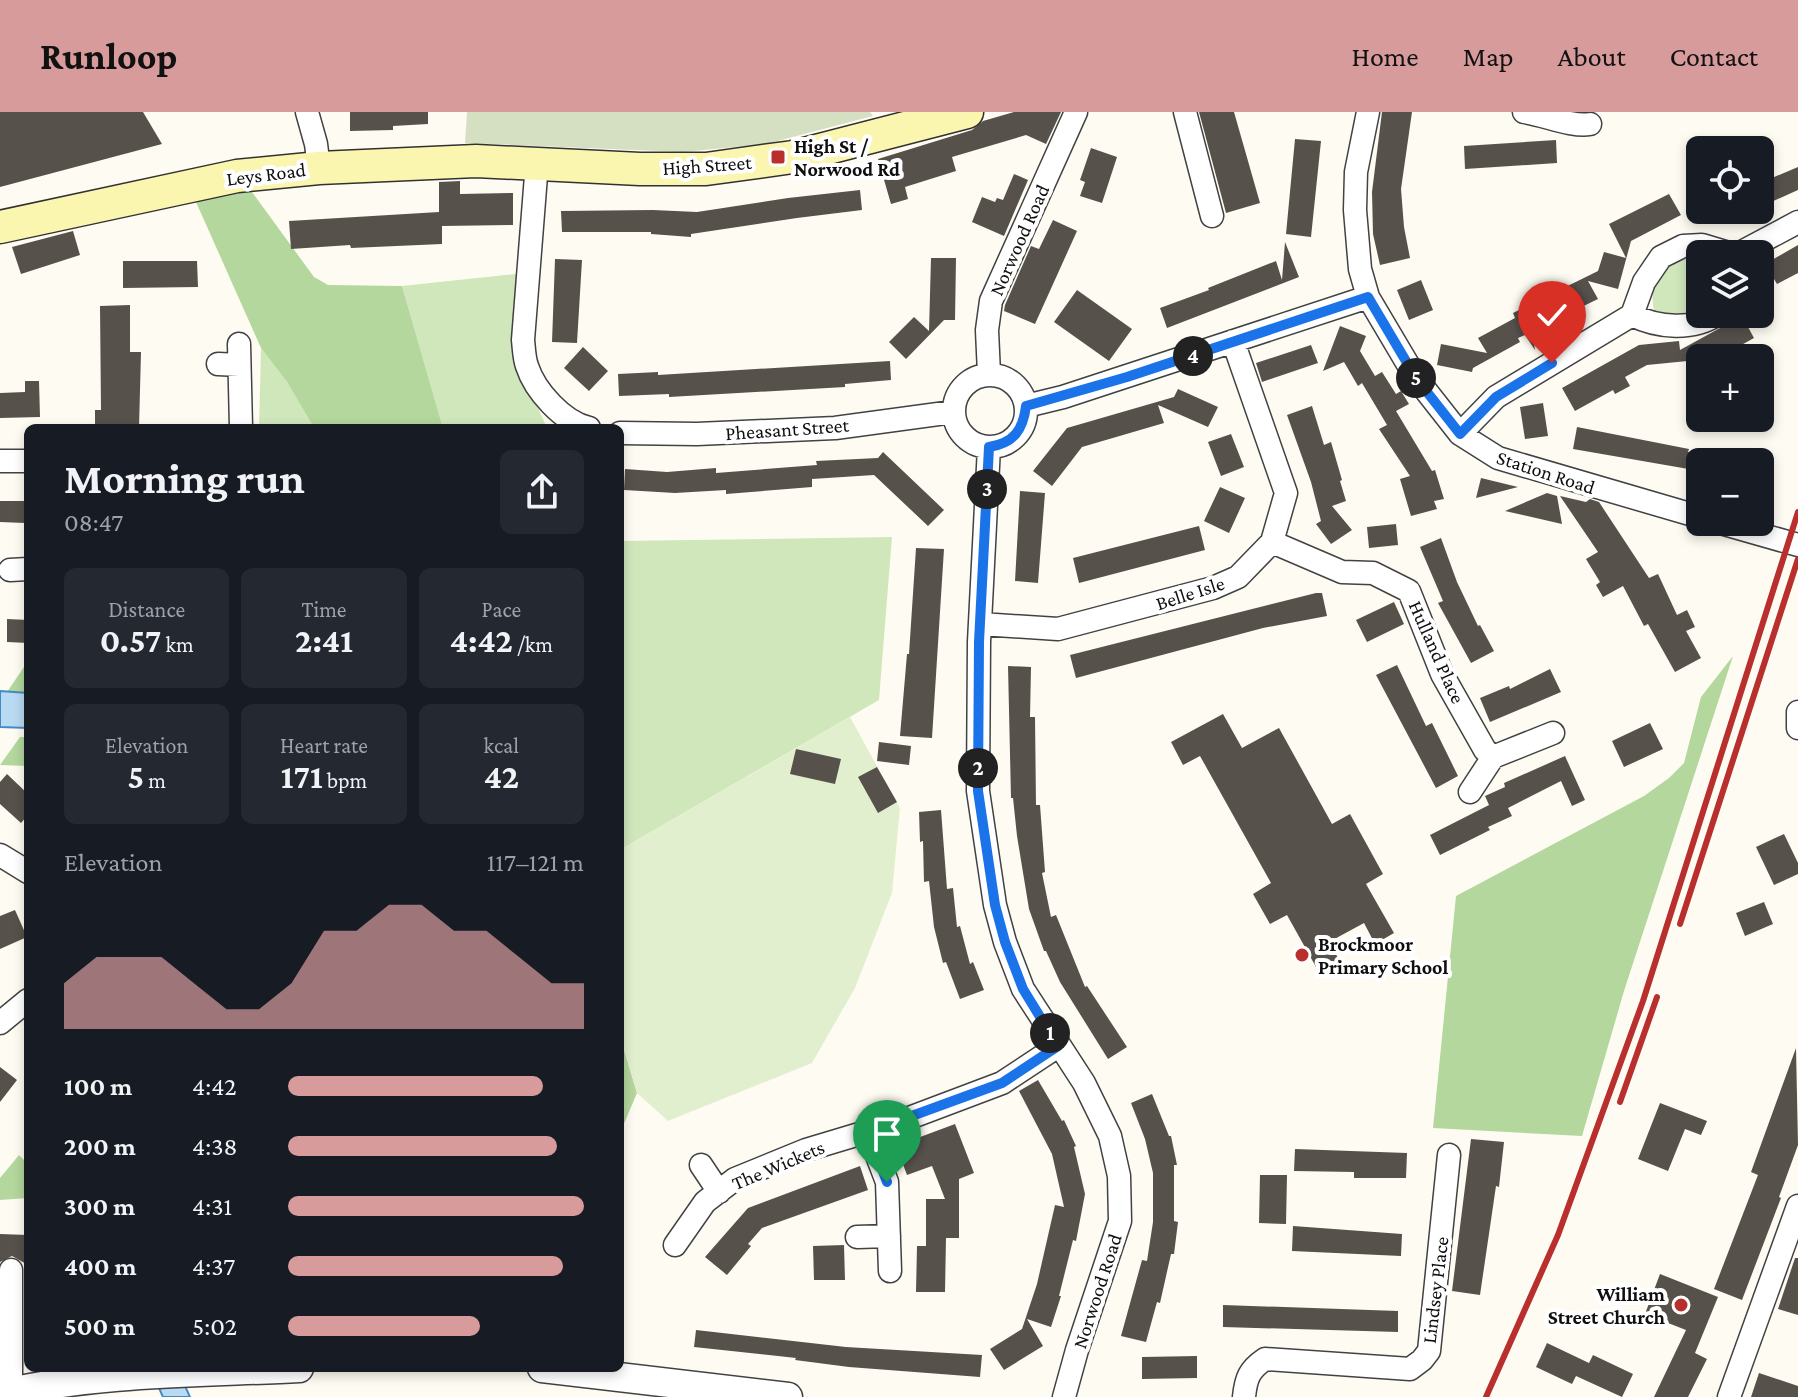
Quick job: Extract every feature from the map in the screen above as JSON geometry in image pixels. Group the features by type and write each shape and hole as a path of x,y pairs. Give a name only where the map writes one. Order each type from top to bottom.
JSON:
{"main road":[{"name":"High Street","path":"537,163 706,169 793,157 889,121 967,112"},
{"name":"Leys Road","path":"0,227 237,176 401,163 537,163"}],"street":[{"path":"307,112 319,168"},
{"name":"Norwood Road","path":"989,374 987,330 991,301 1076,112"},
{"path":"1185,112 1212,216"},
{"name":"Station Road","path":"1368,112 1356,172 1355,210 1360,269 1368,297 1416,378 1460,434 1498,458 1686,513"},
{"path":"1524,112 1549,116 1577,126 1590,124"},
{"path":"537,163 523,340 527,366 537,385 564,415 581,424"},
{"path":"1764,240 1798,222"},
{"path":"1460,434 1496,397 1632,315 1644,282 1661,257 1686,246"},
{"path":"1026,406 1077,393 1368,297"},
{"path":"1632,315 1651,325 1686,326"},
{"name":"Belle Isle","path":"981,624 1058,629 1213,588 1238,577 1272,542 1286,493 1233,341"},
{"path":"232,358 240,424"},
{"path":"989,374 1014,383 1022,393 1026,406 1024,423 1017,435 1001,445 989,447 973,443 961,433 953,412 956,396 964,385 973,378 989,374"},
{"name":"Pheasant Street","path":"624,433 697,434 835,428 953,412"},
{"name":"Norwood Road","path":"989,447 978,791 995,905 1023,989 1084,1083 1110,1136 1119,1176 1120,1221 1064,1397"},
{"path":"0,461 24,461"},
{"path":"1766,536 1798,545"},
{"name":"Hulland Place","path":"1272,542 1342,572 1373,573 1409,591 1442,674 1485,750 1493,757"},
{"path":"1798,712 1798,728"},
{"path":"1470,792 1493,757 1553,733"},
{"path":"0,855 24,870"},
{"path":"0,1023 24,1003"},
{"name":"The Wickets","path":"675,1245 705,1202 735,1179 806,1150 868,1132 1002,1083 1058,1046"},
{"path":"868,1132 887,1182 890,1271"},
{"name":"Lindsey Place","path":"1244,1397 1245,1379 1251,1369 1265,1359 1410,1369 1422,1360 1429,1351 1449,1155"},
{"name":"The Wickets","path":"701,1165 719,1192"},
{"path":"1729,1397 1798,1206"},
{"path":"857,1237 889,1236"},
{"path":"11,1270 5,1295 5,1392 137,1383 220,1372"},
{"path":"579,1372 788,1397"}],"green space":[{"path":"467,112 870,112 873,116 766,144 683,152 465,143"},
{"path":"249,188 314,277 328,285 402,286 442,424 312,424 287,382 261,348 196,202"},
{"path":"1686,258 1686,313 1661,316 1654,310 1653,289 1660,274"},
{"path":"525,273 523,374 545,424 442,424 402,286"},
{"path":"261,348 287,382 312,424 259,424"},
{"path":"892,537 879,700 624,848 624,541"},
{"path":"1733,656 1624,991 1582,1136 1433,1128 1456,896 1644,796 1669,778 1684,763 1701,697"},
{"path":"24,667 24,693 7,692"},
{"path":"850,717 900,808 892,893 855,988 812,1063 668,1121 637,1093 624,1049 624,848"},
{"path":"20,737 24,737 24,766 0,765"},
{"path":"624,1049 637,1093 624,1124"},
{"path":"19,1155 24,1160 24,1198 0,1200 0,1178"}],"water":[{"path":"0,691 24,693 24,728 0,727"},
{"path":"152,1372 179,1372 190,1397 163,1397"}],"building":[{"path":"0,112 143,112 162,144 0,187"},
{"path":"350,112 428,112 428,124 393,126 393,130 350,131"},
{"path":"1014,112 1061,112 1046,144 1026,135 952,157 956,171 905,187 908,199 891,204 878,159 972,130 983,121"},
{"path":"1199,112 1234,112 1260,203 1226,213"},
{"path":"1382,112 1412,112 1401,189 1410,258 1380,265 1373,234 1372,192"},
{"path":"1295,139 1321,141 1311,237 1286,234"},
{"path":"1556,140 1557,163 1465,169 1464,146"},
{"path":"1091,148 1117,157 1102,203 1080,196 1085,182 1080,180"},
{"path":"1798,167 1798,190 1774,201 1774,177"},
{"path":"1014,174 1028,180 1004,236 972,222 982,197 995,202 997,198 1003,200"},
{"path":"460,181 460,194 513,193 513,225 442,226 442,244 291,249 289,221 439,212 439,182"},
{"path":"860,190 862,210 691,234 691,237 651,232 562,232 561,211 697,212"},
{"path":"1669,194 1681,215 1631,241 1618,289 1588,281 1598,299 1532,331 1535,350 1525,335 1518,338 1520,342 1473,368 1472,372 1437,365 1441,344 1487,353 1478,338 1515,318 1513,313 1598,271 1604,252 1626,258 1609,224"},
{"path":"1053,220 1077,231 1035,324 1004,311 1005,305 1031,246 1039,249"},
{"path":"73,231 80,255 21,274 12,247"},
{"path":"1285,242 1299,277 1167,328 1160,308 1276,261 1282,280"},
{"path":"1798,245 1798,273 1777,284 1774,259"},
{"path":"931,258 956,258 955,320 944,320 906,359 889,342 914,317 929,331"},
{"path":"555,259 582,260 577,343 552,342"},
{"path":"123,261 197,261 198,287 123,288"},
{"path":"1421,280 1433,310 1409,320 1397,290"},
{"path":"1077,290 1132,329 1109,361 1054,322"},
{"path":"130,305 130,352 141,352 139,424 95,424 95,410 101,410 100,306"},
{"path":"1340,326 1366,336 1360,351 1375,376 1382,372 1396,394 1401,391 1409,404 1396,411 1432,471 1435,470 1444,499 1434,501 1437,509 1411,516 1400,479 1410,476 1379,429 1387,425 1362,383 1358,386 1344,362 1323,371"},
{"path":"1720,328 1749,328 1754,338 1743,344 1691,344"},
{"path":"1679,341 1680,350 1686,347 1686,361 1647,365 1625,377 1630,386 1615,394 1613,390 1575,411 1562,388 1639,345"},
{"path":"1311,345 1318,363 1262,382 1256,363"},
{"path":"583,347 608,371 589,391 564,368"},
{"path":"890,361 891,380 845,384 845,387 669,397 669,394 619,396 618,374 658,372 658,375"},
{"path":"25,381 39,381 40,417 0,418 0,393 25,392"},
{"path":"1178,389 1218,407 1208,427 1158,405 1164,423 1082,447 1052,486 1033,471 1067,428 1174,397"},
{"path":"1543,403 1548,436 1525,439 1520,407"},
{"path":"1312,406 1324,445 1331,442 1342,480 1346,501 1332,506 1352,530 1331,544 1316,524 1321,521 1311,482 1287,415"},
{"path":"1577,427 1686,448 1686,469 1573,449"},
{"path":"1231,434 1244,467 1221,476 1208,442"},
{"path":"883,452 944,510 928,526 874,475 812,479 812,487 726,494 726,490 675,493 624,490 625,469 667,472 716,468 716,473 817,465 816,461 878,458"},
{"path":"1481,478 1518,487 1476,498"},
{"path":"1220,487 1245,498 1229,533 1204,521"},
{"path":"1020,491 1045,493 1038,583 1015,581"},
{"path":"1547,493 1557,496 1562,524 1505,511"},
{"path":"1560,496 1599,502 1649,578 1658,574 1677,615 1687,610 1695,627 1686,631 1701,658 1675,672 1648,624 1644,626 1623,586 1603,597 1596,585 1600,582 1586,559 1598,552"},
{"path":"0,501 24,501 24,523 0,522"},
{"path":"1396,524 1398,545 1369,548 1367,527"},
{"path":"1199,526 1205,550 1079,583 1073,558"},
{"path":"1441,538 1457,582 1494,651 1471,663 1438,603 1443,601 1420,547"},
{"path":"916,548 944,549 932,738 900,736"},
{"path":"1322,593 1327,616 1263,628 1076,678 1070,655"},
{"path":"1394,602 1404,624 1367,642 1356,620"},
{"path":"7,619 24,620 24,643 7,642"},
{"path":"1397,665 1426,726 1432,723 1458,776 1436,788 1376,675"},
{"path":"1008,666 1031,667 1030,717 1035,717 1036,805 1040,805 1045,872 1042,873 1051,917 1056,915 1085,987 1127,1047 1108,1059 1060,982 1044,951 1029,909 1011,798"},
{"path":"1550,669 1561,692 1490,722 1480,698 1509,686 1510,689"},
{"name":"Brockmoor Primary School","path":"1223,714 1242,748 1279,728 1332,824 1350,814 1383,874 1366,884 1394,933 1375,944 1364,923 1329,942 1342,965 1321,976 1287,915 1270,924 1253,894 1271,883 1200,756 1183,765 1171,742"},
{"path":"1650,723 1663,749 1624,767 1612,741"},
{"path":"879,742 911,746 909,765 877,761"},
{"path":"796,749 841,759 835,784 790,774"},
{"path":"1565,756 1585,800 1572,806 1561,781 1508,808 1512,816 1488,827 1490,830 1440,855 1430,835 1489,805 1485,796 1505,787 1504,783"},
{"path":"877,767 897,802 878,813 858,777"},
{"path":"7,774 24,790 24,820 21,823 0,804 0,782"},
{"path":"941,810 947,889 953,888 957,927 960,926 970,964 973,962 984,990 960,999 946,962 943,963 934,927 929,881 924,882 919,812"},
{"path":"1784,834 1798,863 1798,874 1774,885 1756,847"},
{"path":"1764,902 1773,924 1745,936 1736,913"},
{"path":"15,910 24,930 24,938 0,949 0,916"},
{"path":"1796,1048 1798,1145 1742,1300 1714,1289 1758,1175 1751,1172"},
{"path":"0,1067 17,1080 0,1102"},
{"path":"1038,1080 1064,1120 1076,1146 1085,1194 1076,1241 1073,1240 1051,1327 1027,1319 1043,1346 1004,1370 990,1349 1022,1329 1037,1284 1055,1205 1064,1207 1052,1154 1019,1091"},
{"path":"1152,1094 1171,1136 1177,1165 1174,1165 1174,1221 1178,1222 1174,1254 1171,1254 1160,1303 1157,1302 1146,1342 1121,1336 1142,1260 1147,1261 1153,1222 1153,1173 1145,1139 1131,1103"},
{"path":"1660,1103 1707,1121 1701,1135 1685,1129 1668,1171 1638,1159"},
{"path":"955,1124 974,1173 959,1179 959,1238 946,1238 945,1292 916,1292 917,1246 926,1246 926,1199 945,1199 932,1166 907,1175 896,1146"},
{"path":"1471,1139 1504,1142 1480,1295 1452,1291"},
{"path":"1295,1149 1407,1153 1406,1178 1354,1178 1354,1172 1294,1171"},
{"path":"860,1166 868,1190 762,1228 727,1275 705,1257 748,1208"},
{"path":"1260,1175 1287,1175 1286,1224 1259,1223"},
{"path":"1293,1226 1402,1234 1401,1256 1292,1251"},
{"path":"0,1234 24,1235 24,1263 12,1256 0,1262"},
{"path":"844,1245 845,1280 814,1280 813,1246"},
{"path":"1795,1258 1798,1258 1798,1315 1778,1309"},
{"path":"1660,1274 1718,1297 1695,1353 1707,1359 1688,1397 1654,1397 1686,1330 1645,1314"},
{"path":"1223,1305 1398,1311 1398,1332 1223,1327"},
{"path":"696,1330 846,1347 982,1355 980,1377 849,1367 694,1347"},
{"path":"1547,1343 1589,1363 1593,1355 1633,1374 1622,1397 1576,1376 1572,1384 1536,1367"},
{"path":"1197,1356 1197,1378 1142,1379 1142,1357"},
{"path":"1759,1373 1798,1386 1798,1397 1751,1397"}],"railway":[{"path":"1486,1397 1558,1235 1643,1001 1798,512"},
{"path":"1680,924 1798,559"},
{"path":"1620,1102 1657,997"}],"place":[{"name":"High St / Norwood Rd","path":"778,157"},
{"name":"Brockmoor Primary School","path":"1302,955"},
{"name":"William Street Church","path":"1681,1305"}],"route":[{"path":"887,1182 868,1132 1002,1083 1058,1046 1023,989 1005,942 995,905 978,791 979,642 989,447 1001,445 1017,435 1024,423 1026,406 1190,357 1368,297 1416,378 1460,434 1496,397 1552,363"}]}
